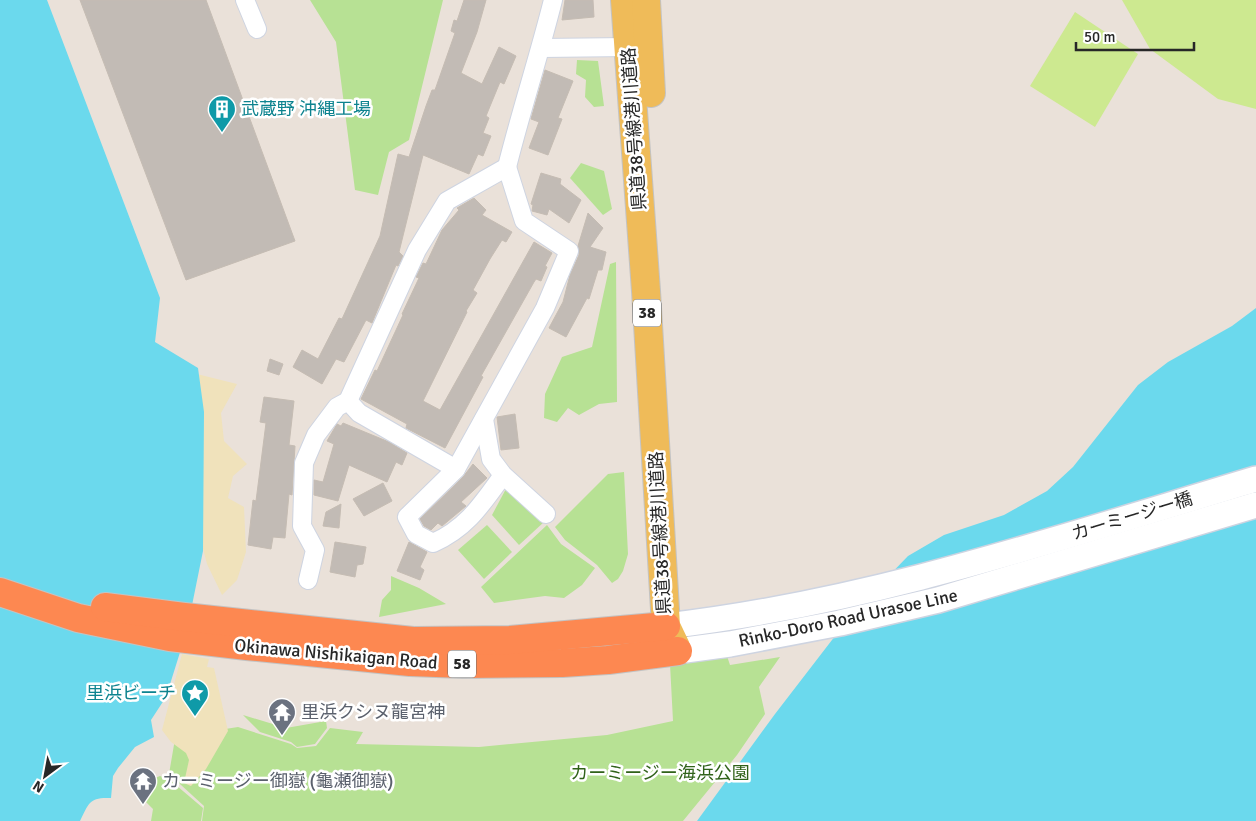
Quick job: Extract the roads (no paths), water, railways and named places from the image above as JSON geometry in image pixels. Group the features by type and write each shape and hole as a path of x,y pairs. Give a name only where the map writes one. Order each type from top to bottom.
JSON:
{"highway":[{"name":"Okinawa Nishikaigan Road","path":"0,586 248,635 410,662 525,664 608,660 678,651"},
{"name":"Okinawa Nishikaigan Road","path":"0,592 78,618 170,637 248,635 462,641 510,640 675,625"}],"main road":[{"name":"県道38号線港川道路","path":"625,0 647,310 678,651"},
{"name":"県道38号線港川道路","path":"646,0 661,282 675,625"}],"street":[{"path":"245,0 256,29"},
{"path":"503,475 474,514 450,535 433,543 416,534 407,517 456,469 545,308 569,250 524,221 507,167 553,0"},
{"path":"541,48 628,47"},
{"path":"308,580 316,550 302,526 304,463 316,435 337,408 348,401 417,250 447,201 507,167"},
{"path":"348,401 359,413 456,469"},
{"path":"484,419 491,459 503,475 546,514"},
{"name":"カーミージー橋","path":"1008,554 1256,479"},
{"name":"カーミージー橋","path":"1015,578 1256,505"},
{"name":"Rinko-Doro Road Urasoe Line","path":"675,625 859,593 1008,554"},
{"name":"Rinko-Doro Road Urasoe Line","path":"678,651 730,644 840,623 938,600 1015,578"}],"water":[{"path":"0,0 47,0 160,298 155,342 198,368 204,412 203,551 187,630 166,697 151,720 154,737 135,747 118,768 113,776 111,798 98,799 91,802 80,821 0,821"},
{"path":"1256,308 1256,821 697,821 775,714 852,614 908,556 944,535 1004,515 1047,491 1073,467 1138,385 1168,362 1232,326"}],"place":[{"name":"武蔵野 沖縄工場","path":"222,133"},
{"name":"里浜ビーチ","path":"195,717"},
{"name":"里浜クシヌ龍宮神","path":"282,736"},
{"name":"カーミージー御嶽 (龜瀬御嶽)","path":"143,805"}],"park label":[{"name":"カーミージー海浜公園","path":"660,773"}]}
